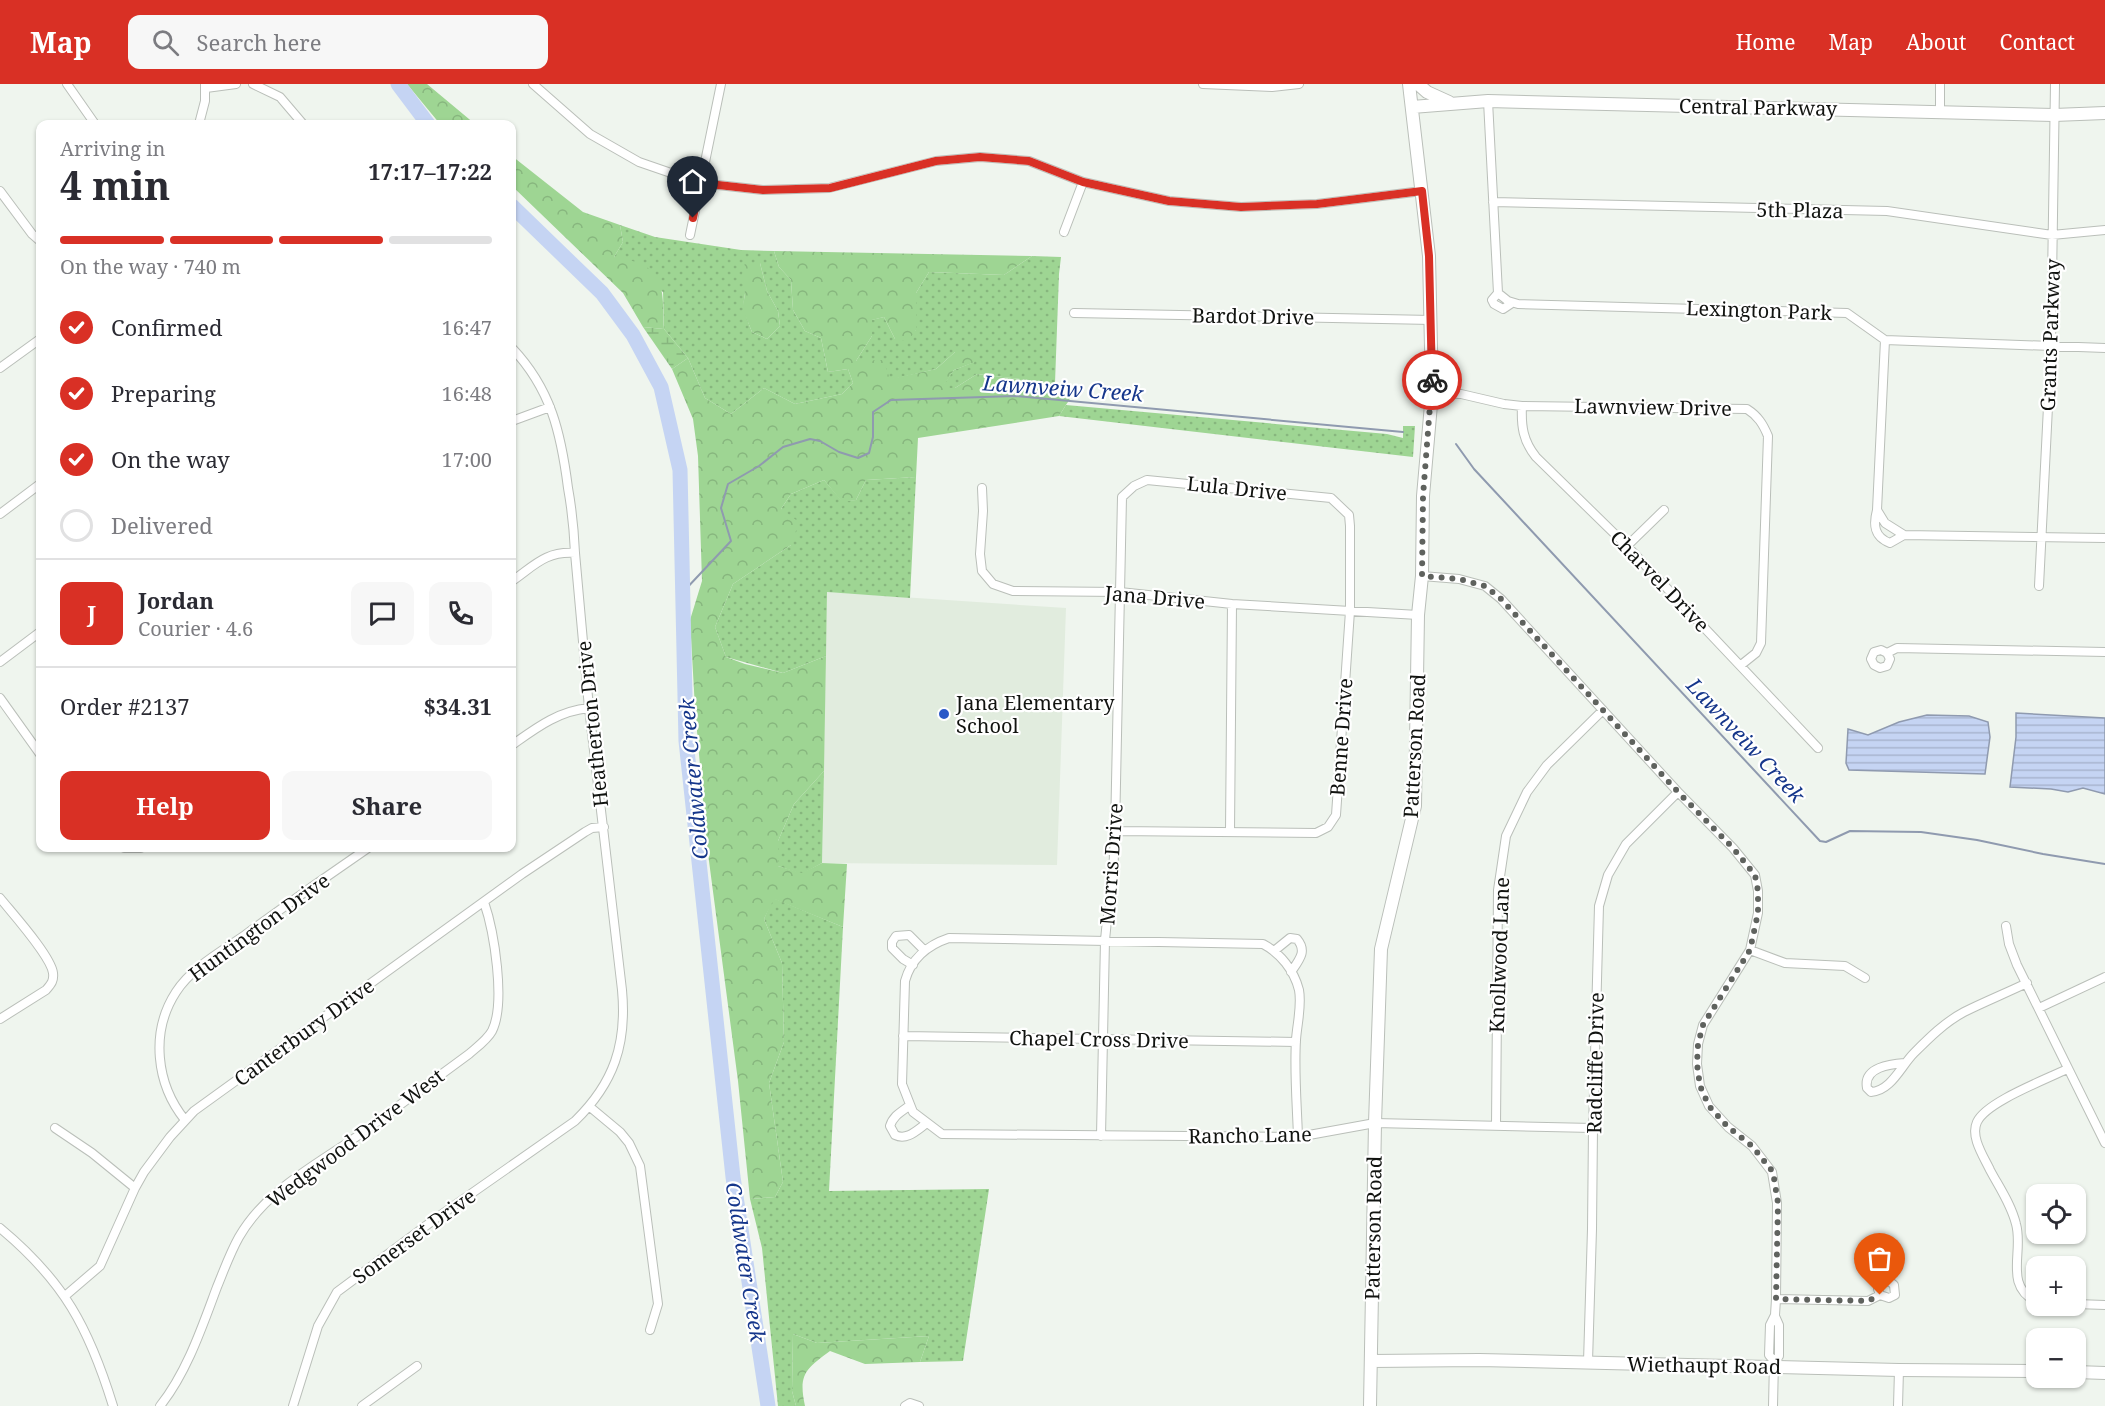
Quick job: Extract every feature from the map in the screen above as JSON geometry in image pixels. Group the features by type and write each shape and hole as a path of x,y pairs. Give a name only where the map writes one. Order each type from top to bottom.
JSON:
{"street":[{"path":"67,84 92,120"},
{"path":"200,120 205,100 205,86 236,84"},
{"path":"253,84 280,97 300,120"},
{"path":"533,84 590,134 639,162 700,183 763,190 830,188 936,161 980,157 1029,161 1083,182 1169,201 1241,207 1317,204 1422,191"},
{"path":"690,235 721,84"},
{"path":"1203,84 1272,87 1299,84"},
{"name":"Patterson Road","path":"1370,1406 1375,1123 1381,949 1415,806 1418,615 1422,576 1423,496 1432,393 1429,256 1409,84"},
{"path":"1418,84 1427,93 1453,103"},
{"path":"1940,84 1941,111"},
{"name":"Grants Parkway","path":"2039,586 2051,347 2055,84"},
{"path":"1488,101 1493,202"},
{"name":"Central Parkway","path":"1412,107 1488,101 2054,115 2105,113"},
{"path":"1064,232 1083,182"},
{"path":"0,191 36,238"},
{"name":"5th Plaza","path":"1493,202 1887,211 2052,235 2105,230"},
{"name":"Lexington Park","path":"1493,202 1498,292 1512,303 1847,313 1885,340"},
{"name":"Bardot Drive","path":"1074,313 1432,320"},
{"path":"2105,348 1885,340 1877,510 1874,525 1879,536 1890,543 1904,535 2105,538"},
{"path":"0,368 36,342"},
{"name":"Heatherton Drive","path":"516,353 532,373 550,407 564,460 574,529 589,708 624,1022 615,1065 590,1107"},
{"name":"Lawnview Drive","path":"1432,393 1461,394 1522,406 1748,409 1760,419 1768,436 1761,643 1756,653 1741,665"},
{"name":"Charvel Drive","path":"1522,406 1521,421 1528,446 1627,546 1818,748"},
{"path":"516,420 550,407"},
{"name":"Lula Drive","path":"1120,592 1122,497 1134,486 1147,480 1331,498 1349,515 1350,611"},
{"path":"0,514 36,487"},
{"name":"Jana Drive","path":"982,488 980,554 982,571 993,585 1013,591 1120,592 1232,604 1418,615"},
{"path":"1627,546 1665,510"},
{"path":"1877,510 1885,523 1904,535"},
{"path":"516,578 542,559 561,552 575,553"},
{"path":"1422,576 1459,579 1485,586 1501,599 1678,792 1733,848 1755,875 1758,913 1750,950 1703,1025 1698,1044 1697,1064 1700,1086 1709,1106 1728,1127 1752,1146 1773,1172 1778,1203 1775,1316 1779,1325 1779,1356 1774,1364 1773,1406"},
{"name":"Morris Drive","path":"1101,1136 1105,940 1112,900 1115,831 1120,592"},
{"path":"1230,831 1232,604"},
{"name":"Benne Drive","path":"1115,831 1316,833 1328,827 1336,815 1350,611"},
{"path":"0,662 36,635"},
{"path":"1887,653 1898,648 2105,652"},
{"path":"0,698 36,748"},
{"path":"516,742 554,717 589,708"},
{"name":"Knollwood Lane","path":"1496,1126 1498,890 1506,836 1527,792 1547,765 1603,710"},
{"name":"Radcliffe Drive","path":"1588,1362 1599,906 1608,875 1626,844 1678,792"},
{"name":"Canterbury Drive","path":"65,1296 100,1266 135,1188 156,1155 195,1111 522,874 585,832 603,827"},
{"name":"Huntington Drive","path":"185,1120 171,1097 160,1061 158,1044 168,1008 175,994 183,982 215,956 362,852"},
{"path":"0,898 48,959 54,976 46,990 0,1019"},
{"name":"Wedgwood Drive West","path":"160,1406 186,1363 234,1246 259,1210 272,1196 469,1054 492,1031 499,1002 498,985 494,937 484,902"},
{"path":"2006,926 2009,944 2067,1069 2105,1143"},
{"path":"913,965 892,948 892,942 896,936 909,935 924,950"},
{"path":"927,1123 909,1136 899,1137 895,1135 890,1126 897,1114 911,1109 902,1084 905,981 908,971 924,950 936,942 949,938 1263,944 1274,951 1292,972 1299,989 1296,1042 1298,1137"},
{"path":"1274,951 1290,938 1297,939 1302,946 1303,953 1292,972"},
{"path":"1750,950 1785,963 1845,966 1865,978"},
{"path":"2039,1008 2105,977"},
{"path":"1905,1063 1886,1065 1874,1071 1868,1078 1867,1088 1871,1092 1886,1087 1931,1036 1963,1013 2027,983"},
{"name":"Chapel Cross Drive","path":"903,1036 1296,1042"},
{"path":"2026,1296 2021,1290 2016,1268 2019,1240 2013,1212 1978,1145 1975,1130 1980,1117 1993,1105 2067,1069"},
{"path":"590,1107 620,1132 629,1143 640,1166 658,1304 650,1330"},
{"name":"Somerset Drive","path":"293,1406 318,1326 337,1292 416,1233 575,1121 590,1107"},
{"name":"Rancho Lane","path":"911,1109 942,1134 1298,1137 1375,1123 1593,1128"},
{"path":"55,1128 92,1153 135,1188"},
{"path":"0,1228 32,1256 65,1296 95,1351 113,1406"},
{"path":"1776,1299 1868,1301 1880,1295"},
{"path":"2086,1304 2105,1305"},
{"name":"Wiethaupt Road","path":"1371,1360 1774,1364 1899,1370 2026,1371"},
{"path":"362,1406 417,1366"},
{"path":"1899,1370 1899,1406"},
{"path":"2086,1372 2105,1373"},
{"path":"904,1406 910,1403 919,1406"}],"shaded area":[{"name":"Jana Elementary School","path":"827,592 1066,608 1057,865 822,863"}],"green space":[{"path":"407,84 427,84 470,120 437,120"},
{"path":"516,159 583,212 620,225 623,242 614,257 643,265 658,279 663,299 664,329 643,327 623,293 516,190"},
{"path":"620,225 655,237 741,250 774,251 779,267 791,280 793,310 805,331 821,338 828,372 848,369 853,383 842,394 795,404 764,388 731,414 705,398 688,358 664,329 663,292 614,257 623,242","holes":["760,263 767,291 778,311 780,326 767,339 752,332 744,303 746,289"]},
{"path":"774,251 1032,256 1004,275 929,272 916,293 916,330 908,341 895,339 884,317 872,320 872,336 856,361 883,360 890,379 936,369 955,352 969,351 975,362 954,370 942,388 955,388 977,374 1055,383 1054,396 1071,397 1059,416 918,438 916,477 866,480 856,500 842,502 824,480 791,494 781,509 799,522 791,545 733,584 715,627 726,657 745,664 783,673 826,656 824,771 794,804 778,841 778,866 802,873 822,863 847,864 843,927 774,899 764,919 782,963 784,1042 769,1083 783,1182 775,1197 750,1199 738,1081 707,846 695,708 690,620 702,581 698,456 693,419 672,369 688,358 705,398 731,414 764,388 795,404 842,394 853,383 848,369 828,372 821,338 805,331 793,310 791,280 779,267"},
{"path":"1032,256 1061,257 1055,383 977,374 955,388 941,388 954,370 974,362 955,352 936,369 889,380 856,361 872,336 871,320 884,317 895,339 916,330 916,293 929,272 1004,275"},
{"path":"745,263 760,263 767,291 778,311 780,326 767,339 752,332 743,310 745,290 742,275"},
{"path":"643,327 664,329 688,358 672,369"},
{"path":"1066,405 1387,434 1403,438 1403,426 1415,426 1413,457 1059,416"},
{"path":"916,477 910,598 827,592 826,656 783,673 726,657 715,627 733,584 791,545 781,509 791,494 824,480 842,501 856,500 866,480"},
{"path":"824,771 822,863 802,874 778,866 778,841 794,804"},
{"path":"773,898 843,927 829,1191 989,1189 963,1361 920,1362 929,1336 817,1343 793,1334 792,1391 796,1406 778,1406 762,1248 750,1199 775,1197 783,1182 769,1083 784,1042 782,963 764,919"},
{"path":"793,1334 817,1343 929,1336 920,1362 865,1364 830,1351 806,1373 803,1386 805,1406 796,1406 792,1391"}],"water":[{"path":"2016,713 2105,718 2105,794 2083,788 2068,792 2010,787 2016,737"},
{"path":"1927,715 1969,716 1988,722 1990,737 1985,774 1849,770 1846,763 1848,729 1868,735 1899,722"}],"waterway":[{"name":"Coldwater Creek","path":"398,84 425,120"},
{"name":"Coldwater Creek","path":"516,210 602,293 633,335 661,387 680,470 686,741 733,1177 768,1406"},
{"name":"Lawnveiw Creek","path":"683,592 731,541 721,508 728,484 759,466 783,447 810,439 820,441 839,452 858,458 869,453 873,437 873,412 891,400 1015,396 1403,432"},
{"name":"Lawnveiw Creek","path":"1456,444 1474,469 1820,841 1826,842 1850,831 1921,832 2105,864"}],"way so far":[{"path":"1432,380 1423,496 1422,576 1459,579 1485,586 1501,599 1678,792 1733,848 1755,875 1758,913 1750,950 1703,1025 1698,1044 1697,1064 1700,1086 1709,1106 1728,1127 1752,1146 1773,1172 1778,1203 1776,1299 1868,1301 1880,1295"}],"place":[{"name":"Jana Elementary School","path":"944,714"}],"route":[{"path":"693,218 700,183 763,190 830,188 936,161 980,157 1029,161 1083,182 1169,201 1241,207 1317,204 1422,191 1429,256 1432,380"}]}
